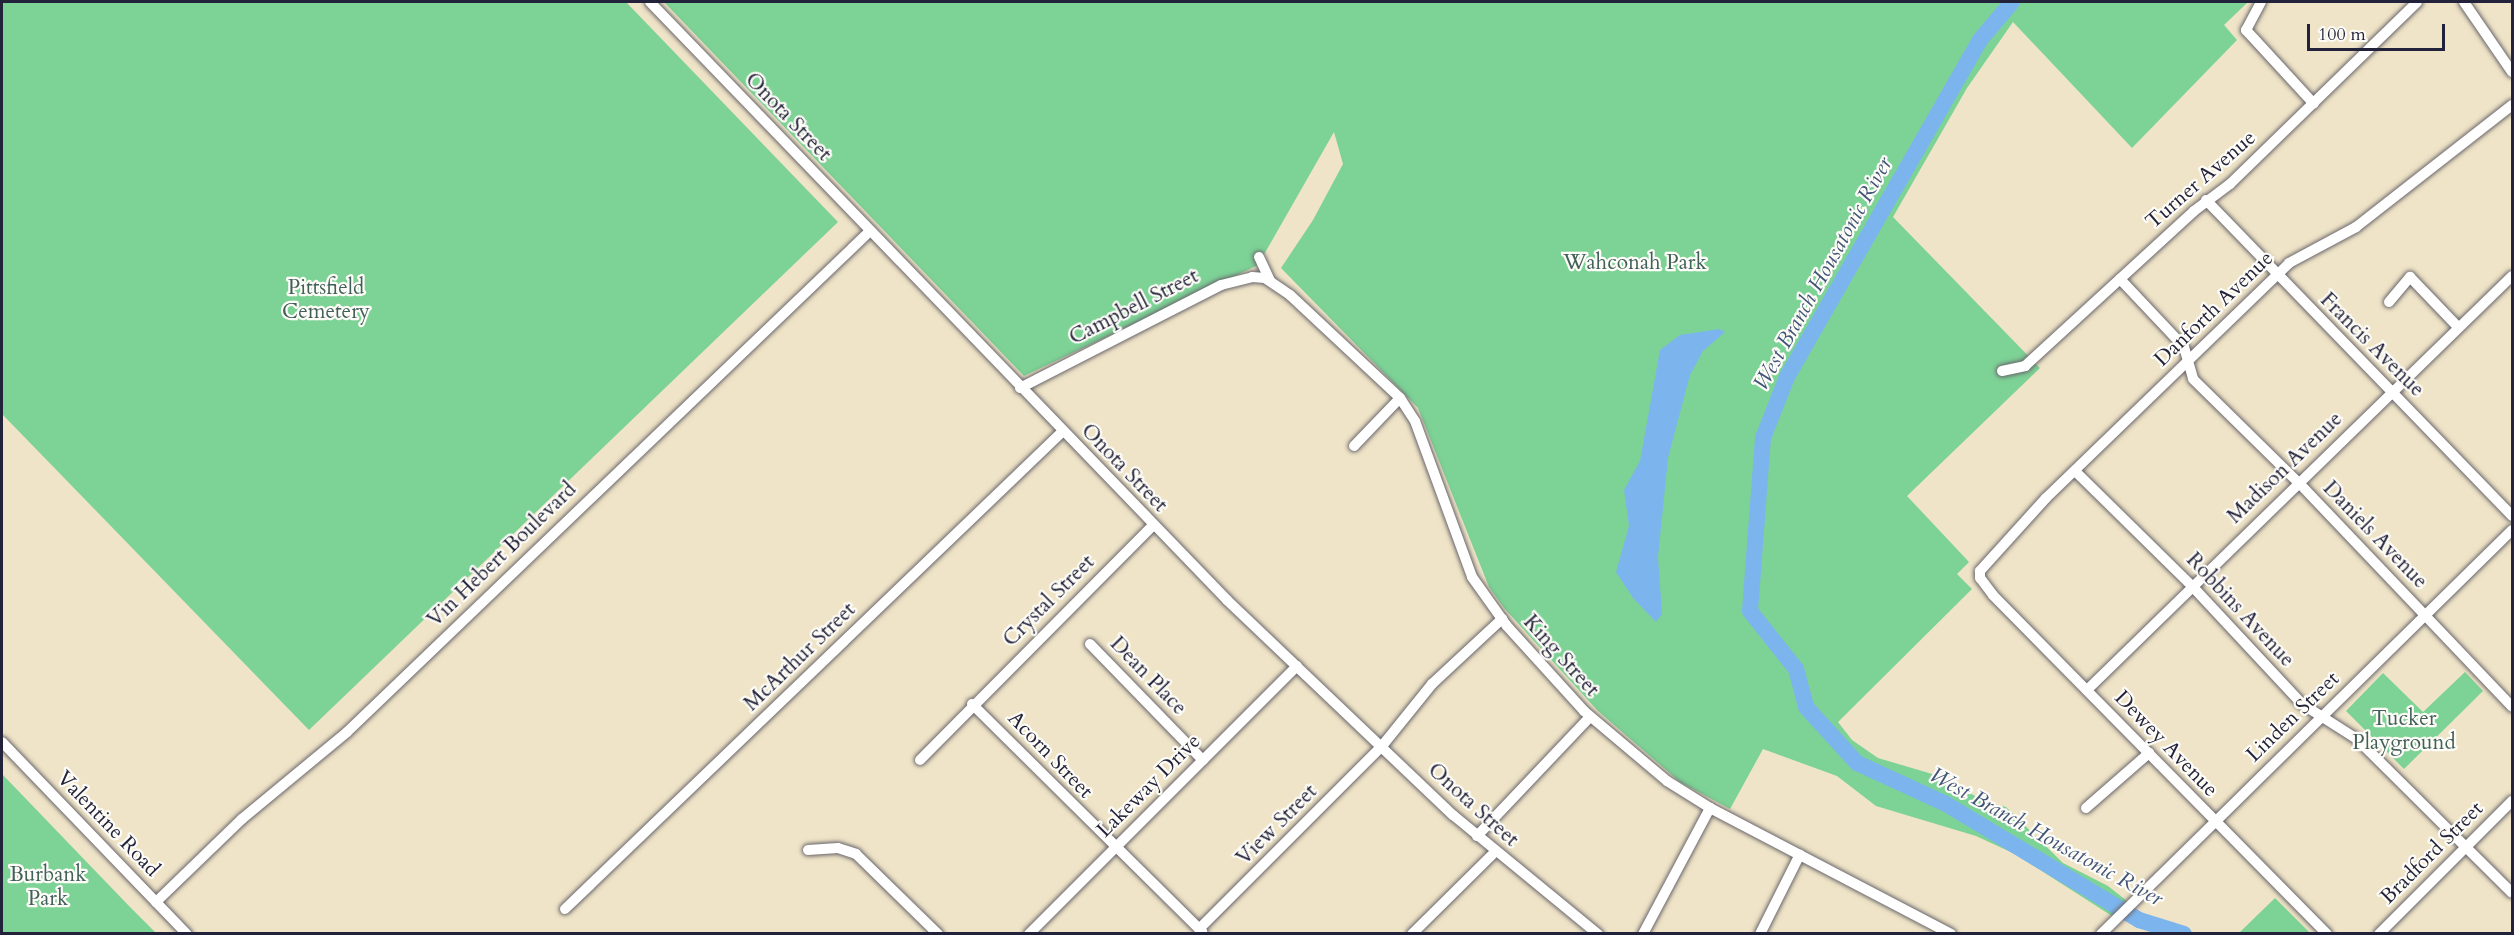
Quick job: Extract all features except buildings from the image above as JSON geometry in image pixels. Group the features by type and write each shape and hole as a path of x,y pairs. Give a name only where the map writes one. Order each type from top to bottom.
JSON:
{"street":[{"name":"Onota Street","path":"650,2 1153,525 1297,666 1477,836 1598,933"},
{"path":"2261,2 2246,30 2314,104"},
{"name":"Turner Avenue","path":"2002,371 2025,366 2206,200 2230,184 2417,2"},
{"path":"2468,3 2512,72"},
{"name":"Danforth Avenue","path":"1981,579 1983,562 2289,263 2356,227 2512,105"},
{"name":"Francis Avenue","path":"2206,200 2512,516"},
{"name":"Vin Hebert Boulevard","path":"156,902 242,819 347,732 870,231"},
{"path":"1259,257 1271,282"},
{"name":"Madison Avenue","path":"2087,690 2512,276"},
{"name":"Campbell Street","path":"1020,388 1221,285 1252,277 1271,282"},
{"path":"2389,302 2410,277 2458,327"},
{"name":"Daniels Avenue","path":"2120,279 2184,347 2186,364 2193,379 2299,483 2512,707"},
{"name":"King Street","path":"1271,282 1334,334 1400,398 1415,421 1472,577 1502,619 1590,717 1666,781 1710,808 1951,933"},
{"path":"1354,446 1400,398"},
{"name":"McArthur Street","path":"565,909 1062,432"},
{"name":"Robbins Avenue","path":"2075,471 2192,586 2302,704 2324,715 2383,763 2512,893"},
{"name":"Crystal Street","path":"920,759 972,704 1153,525"},
{"name":"Linden Street","path":"2101,933 2426,617 2512,530"},
{"name":"Dewey Avenue","path":"1981,579 2215,823 2327,933"},
{"name":"View Street","path":"1201,931 1382,746 1432,684 1502,619"},
{"name":"Dean Place","path":"1090,644 1203,760"},
{"name":"Lakeway Drive","path":"1029,933 1297,666"},
{"name":"Acorn Street","path":"972,704 1201,931"},
{"path":"1477,836 1590,717"},
{"name":"Valentine Road","path":"2,741 187,933"},
{"path":"2086,808 2149,753"},
{"name":"Bradford Street","path":"2379,933 2512,801"},
{"path":"1643,933 1710,808"},
{"path":"807,850 838,848 856,854 938,933"},
{"path":"1412,933 1495,852"},
{"path":"1760,933 1800,854"}],"green space":[{"name":"Pittsfield Cemetery","path":"2,2 626,2 838,222 309,730 2,414"},
{"name":"Wahconah Park","path":"664,2 2248,2 2224,25 2237,40 2132,148 2013,22 1967,88 1893,217 2040,368 1907,496 1969,562 1957,574 1972,589 1838,722 1852,740 1878,758 1939,776 1986,802 2006,807 2063,863 2108,886 2127,901 2112,916 2015,854 1976,836 1876,806 1837,776 1763,749 1730,809 1680,782 1598,711 1504,608 1489,587 1418,408 1281,268 1313,220 1343,164 1334,132 1258,265 1024,376"},
{"name":"Tucker Playground","path":"2465,672 2483,691 2404,769 2346,711 2383,673 2423,712"},
{"name":"Burbank Park","path":"2,774 129,906 156,933 2,933"},
{"path":"2275,898 2310,933 2239,933"}],"water":[{"path":"1719,329 1725,332 1703,351 1690,375 1668,458 1658,557 1662,614 1656,622 1633,598 1616,572 1629,526 1624,490 1640,461 1660,350 1680,335"}],"waterway":[{"name":"West Branch Housatonic River","path":"2012,2 1980,40 1787,377 1763,438 1750,611 1796,669 1806,707 1857,763 1946,804 2139,920 2184,934"}]}
